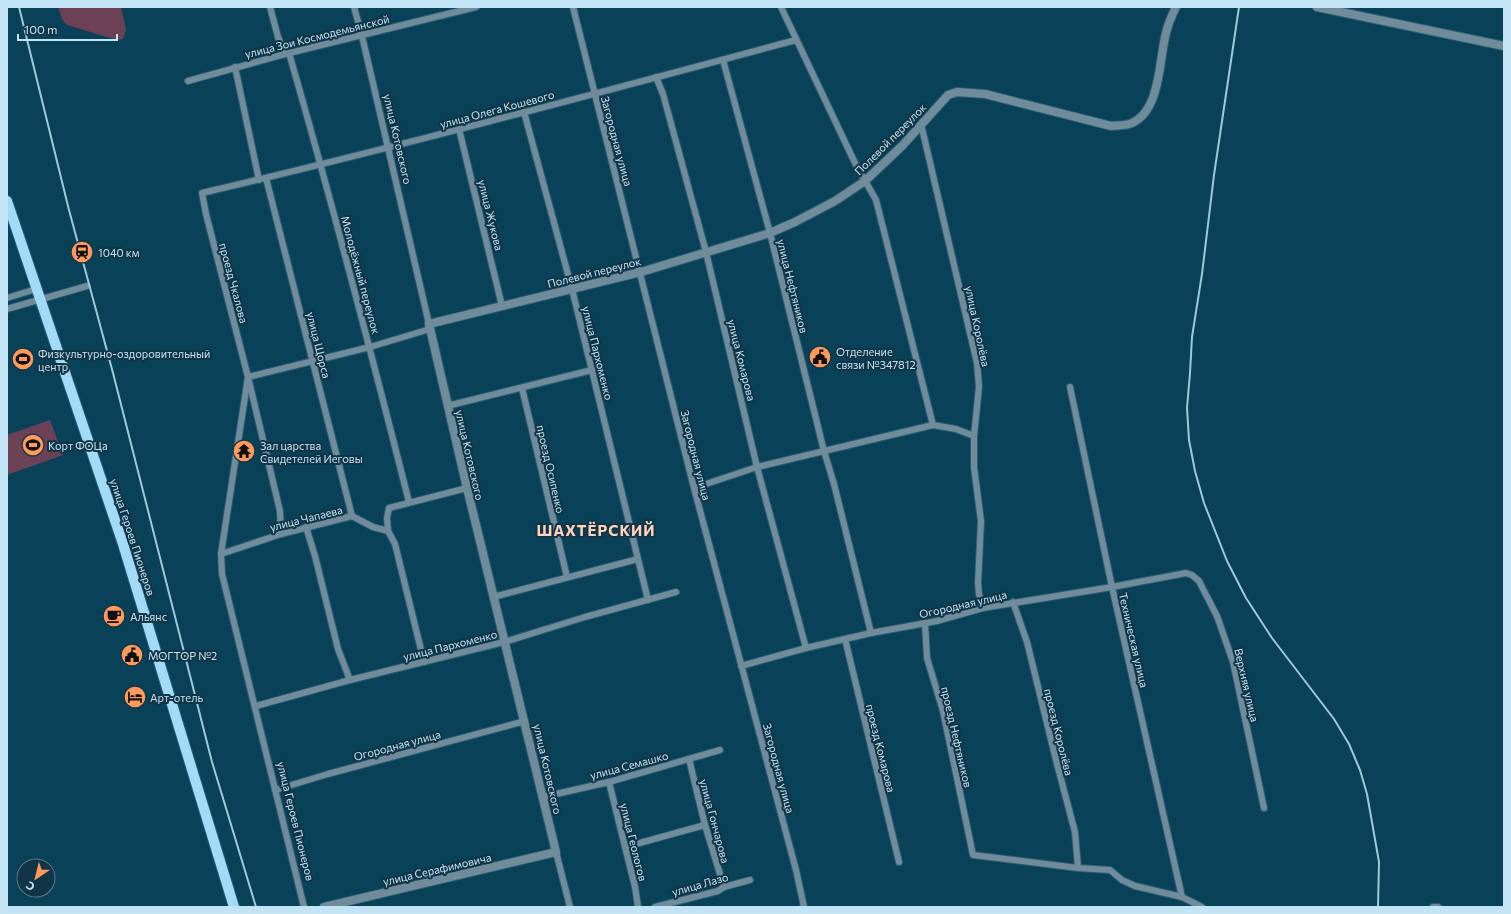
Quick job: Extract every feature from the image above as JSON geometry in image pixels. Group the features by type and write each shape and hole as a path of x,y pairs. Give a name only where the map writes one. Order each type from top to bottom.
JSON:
{"main road":[{"name":"улица Героев Пионеров","path":"7,201 123,544 234,907"}],"street":[{"path":"270,7 278,37 287,53"},
{"name":"улица Котовского","path":"354,7 430,327 447,406 570,907"},
{"name":"улица Зои Космодемьянской","path":"188,81 287,53 362,36 476,7"},
{"name":"Загородная улица","path":"573,7 594,95 641,272 694,488 796,870 804,907"},
{"path":"781,7 855,163 876,200 933,425"},
{"name":"Полевой переулок","path":"248,376 370,347 430,327 502,306 641,272 770,233 816,211 865,181 902,146 948,95 957,92 985,94 1111,126 1132,124 1142,117 1149,107 1158,77 1166,33 1176,7"},
{"path":"1317,7 1504,46"},
{"name":"улица Олега Кошевого","path":"202,193 388,148 594,95 796,40"},
{"name":"Молодёжный переулок","path":"287,53 321,163 409,502"},
{"name":"улица Нефтяников","path":"723,60 770,233 824,452 834,484 871,633"},
{"path":"235,67 259,180"},
{"name":"улица Комарова","path":"656,77 663,94 706,252 757,467 806,648"},
{"name":"улица Пархоменко","path":"524,112 572,289 648,600"},
{"name":"улица Королёва","path":"921,124 977,363 979,387 974,436 974,466 981,521 978,583 983,608"},
{"name":"улица Жукова","path":"459,129 502,306"},
{"name":"улица Щорса","path":"266,178 352,516"},
{"name":"проезд Чкалова","path":"202,193 280,511 282,534"},
{"path":"7,309 87,286"},
{"path":"7,298 36,289"},
{"path":"447,406 592,370"},
{"name":"проезд Чкалова","path":"221,554 248,376"},
{"name":"Техническая улица","path":"1070,387 1112,587 1182,897"},
{"name":"проезд Осипенко","path":"522,388 567,577"},
{"path":"694,488 757,467 933,425 956,429 974,436"},
{"path":"424,662 396,544 388,530 387,518 389,508 467,488"},
{"name":"улица Чапаева","path":"221,554 306,527 352,516 373,527 388,530"},
{"path":"306,527 315,556 338,650 350,680"},
{"name":"улица Героев Пионеров","path":"221,554 222,574 227,598 256,706 304,907"},
{"path":"493,596 638,559"},
{"name":"Огородная улица","path":"741,666 806,648 871,633 925,623 983,608 1112,587 1178,573 1192,575"},
{"name":"Верхняя улица","path":"1192,575 1199,581 1217,616 1233,662 1264,808"},
{"name":"улица Пархоменко","path":"256,706 350,680 504,642 585,617 676,592"},
{"name":"проезд Королёва","path":"1013,602 1027,642 1075,832 1078,868"},
{"name":"проезд Нефтяников","path":"925,623 927,658 943,711 973,855 1078,868"},
{"name":"проезд Комарова","path":"845,640 899,862"},
{"name":"Огородная улица","path":"275,790 328,774 525,721"},
{"name":"улица Семашко","path":"543,797 609,782 720,750"},
{"name":"улица Гончарова","path":"689,759 705,825 724,887"},
{"name":"улица Геологов","path":"609,782 638,907"},
{"path":"625,847 705,825"},
{"name":"улица Серафимовича","path":"324,907 556,852"},
{"path":"1078,868 1110,870 1122,880 1135,886 1182,897 1202,907"},
{"name":"улица Лазо","path":"655,907 718,891 724,887 750,880"},
{"path":"1433,907 1438,907"}],"shaded area":[{"path":"58,7 121,7 126,29 123,39 117,40 67,25 62,19"},
{"name":"Корт ФОЦа","path":"50,420 63,455 7,475 7,435"}],"railway":[{"path":"19,7 69,210 113,373 212,762 256,907"},
{"path":"1239,7 1192,337 1187,408 1189,440 1195,471 1204,503 1227,561 1246,598 1272,638 1334,719 1349,744 1360,770 1367,794 1379,862 1378,907"}],"place":[{"name":"1040 км","path":"82,252"},
{"name":"Отделение связи №347812","path":"820,357"},
{"name":"Физкультурно-оздоровительный центр","path":"23,359"},
{"name":"Корт ФОЦа","path":"33,445"},
{"name":"Зал царства Свидетелей Иеговы","path":"244,451"},
{"name":"Альянс","path":"114,616"},
{"name":"МОГТОР №2","path":"132,655"},
{"name":"Арт-отель","path":"135,697"}],"district":[{"name":"ШАХТЁРСКИЙ","path":"596,530"}]}
